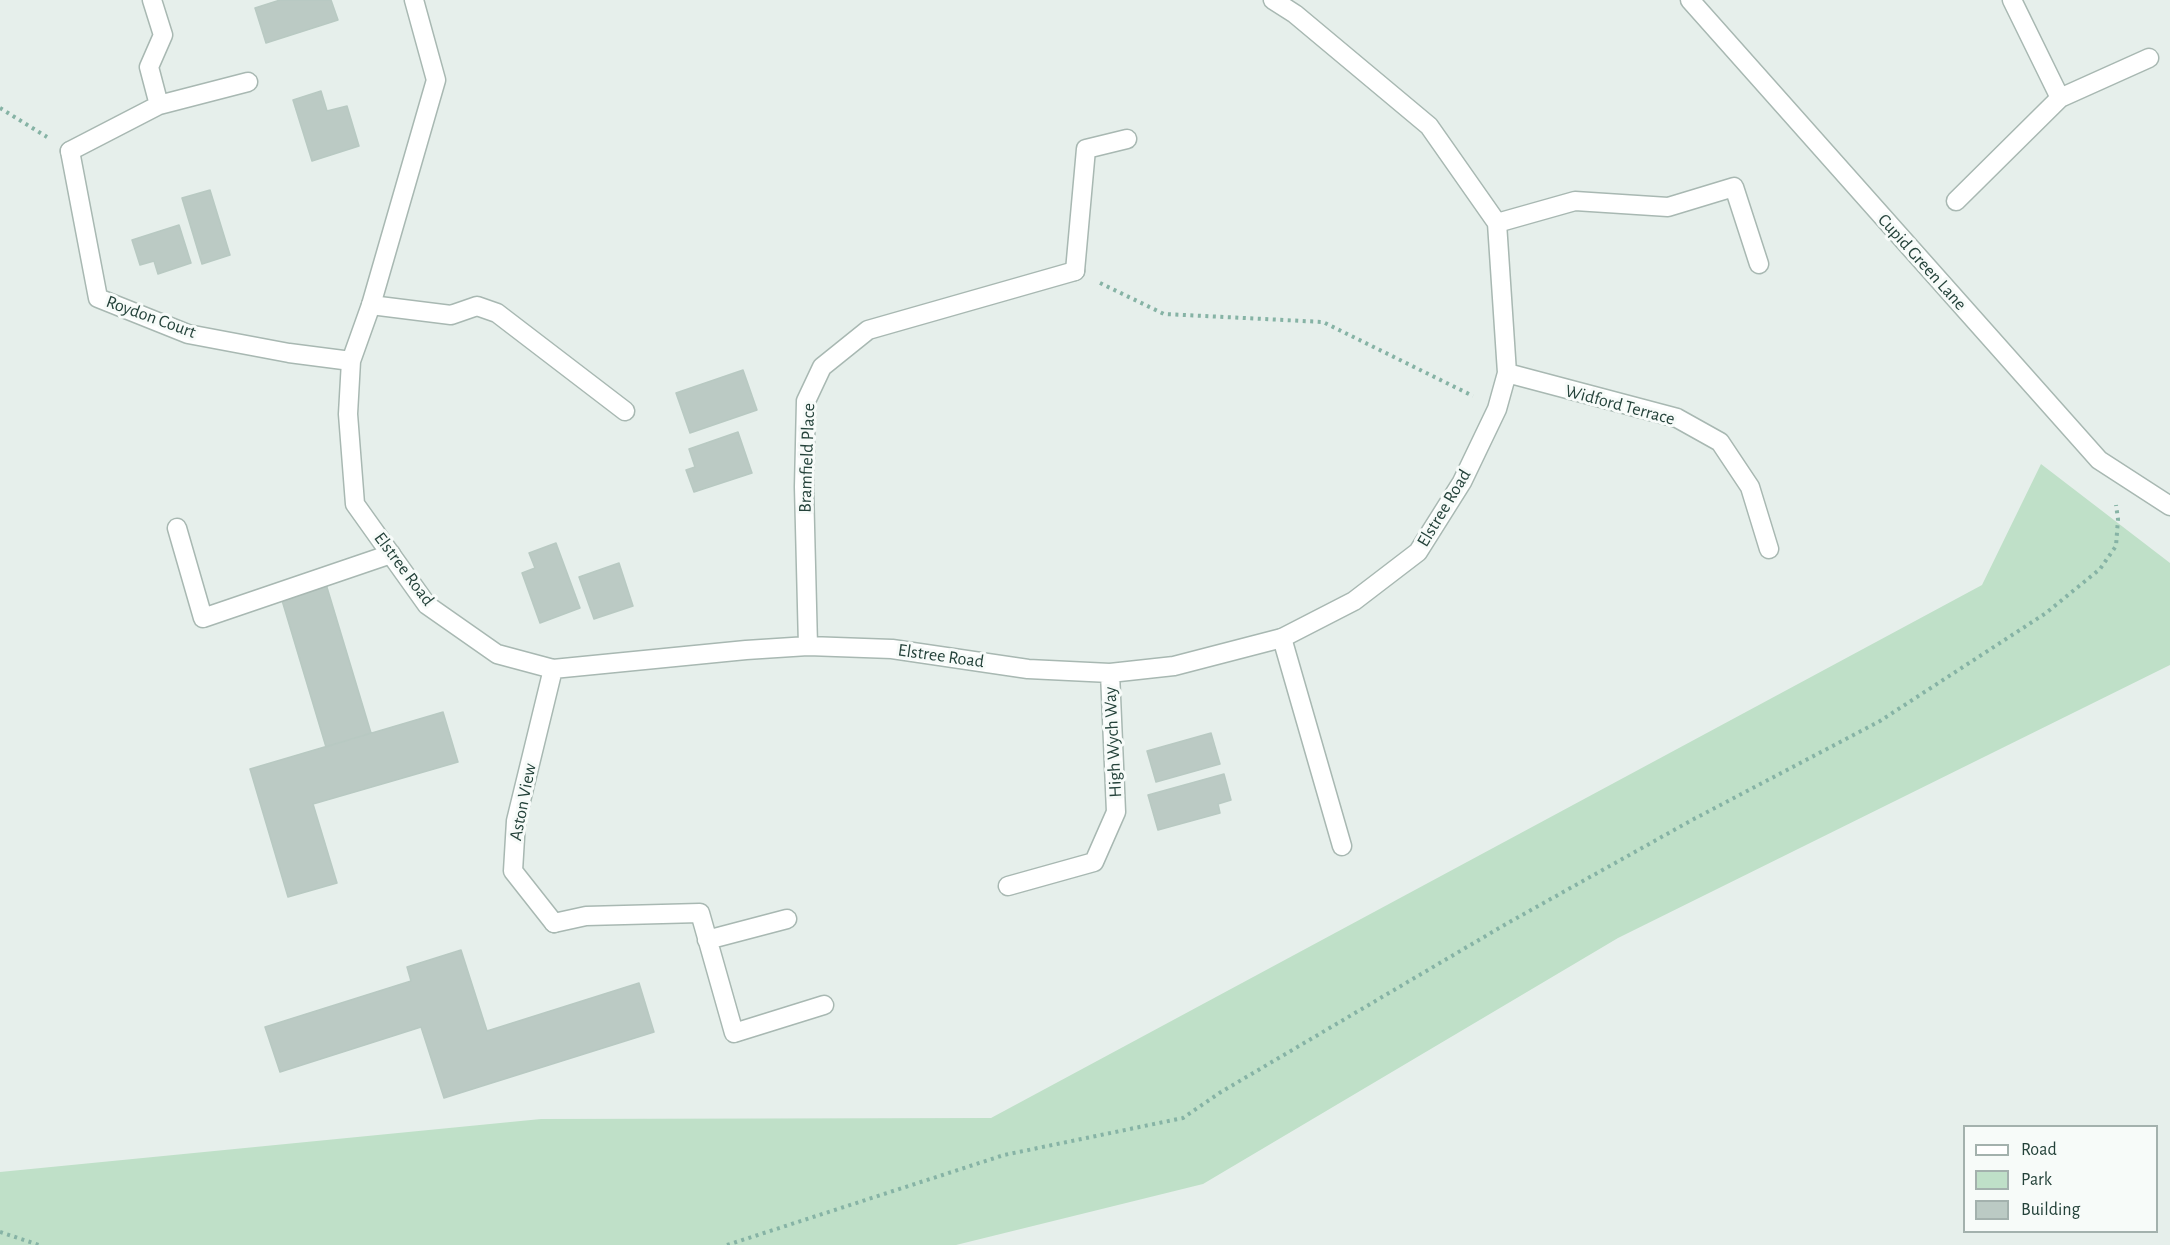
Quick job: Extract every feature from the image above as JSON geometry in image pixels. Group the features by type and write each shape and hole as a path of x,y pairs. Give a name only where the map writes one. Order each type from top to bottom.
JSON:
{"street":[{"path":"153,0 163,35 149,67 159,105"},
{"name":"Elstree Road","path":"414,0 436,80 371,305 351,362 348,414 356,504 427,605 497,654 553,669 808,646 892,649 1028,669 1110,673 1174,666 1282,638 1354,601 1418,552 1462,482 1497,409 1507,373 1497,223"},
{"path":"1273,0 1300,7 1429,126 1497,223 1575,201 1668,207 1734,187 1759,264"},
{"name":"Cupid Green Lane","path":"1690,0 2099,460 2170,506"},
{"path":"2012,0 2060,98"},
{"path":"1956,201 2060,98 2149,58"},
{"path":"70,151 159,105 248,82"},
{"path":"1075,272 1086,149 1127,139"},
{"name":"Roydon Court","path":"70,151 98,298 188,334 351,362"},
{"name":"Bramfield Place","path":"808,646 804,487 806,401 822,366 868,330 1075,272"},
{"path":"371,305 452,315 477,306 497,313 625,411"},
{"name":"Widford Terrace","path":"1507,373 1677,418 1720,442 1750,487 1769,549"},
{"path":"177,528 203,618 391,554"},
{"path":"1282,638 1342,846"},
{"name":"Aston View","path":"553,669 516,821 513,871 554,923 586,916 700,913 708,940"},
{"name":"High Wych Way","path":"1008,886 1094,862 1116,812 1110,673"},
{"path":"787,919 708,940 734,1033 824,1005"}],"path":[{"path":"0,108 70,151"},
{"path":"1075,272 1164,314 1323,322 1497,409"},
{"path":"727,1245 1004,1155 1183,1118 1221,1092 1506,924 1692,820 1880,721 2046,613 2100,569 2116,546 2118,519 2115,496 2099,460"},
{"path":"0,1232 39,1245"}],"green space":[{"path":"2041,464 2170,563 2170,665 1618,938 1203,1184 956,1245 0,1245 0,1172 541,1119 991,1118 1982,585"}],"building":[{"path":"280,0 331,0 338,20 266,43 255,8"},
{"path":"321,91 327,111 347,106 359,146 312,161 293,100"},
{"path":"210,190 230,255 202,264 182,198"},
{"path":"179,225 191,263 158,274 154,261 140,265 132,240"},
{"path":"743,370 757,410 690,433 676,393"},
{"path":"738,432 752,473 694,492 686,470 695,467 689,449"},
{"path":"556,543 580,608 540,623 522,573 535,568 529,553"},
{"path":"619,563 633,606 594,619 579,577"},
{"path":"326,584 371,733 326,747 281,597"},
{"path":"443,712 458,762 313,804 337,883 288,897 250,769"},
{"path":"1211,733 1220,764 1156,782 1147,751"},
{"path":"1224,774 1231,800 1218,804 1220,813 1158,830 1148,795"},
{"path":"461,950 487,1031 639,983 654,1032 444,1098 421,1027 280,1072 265,1027 411,981 407,967"}]}
